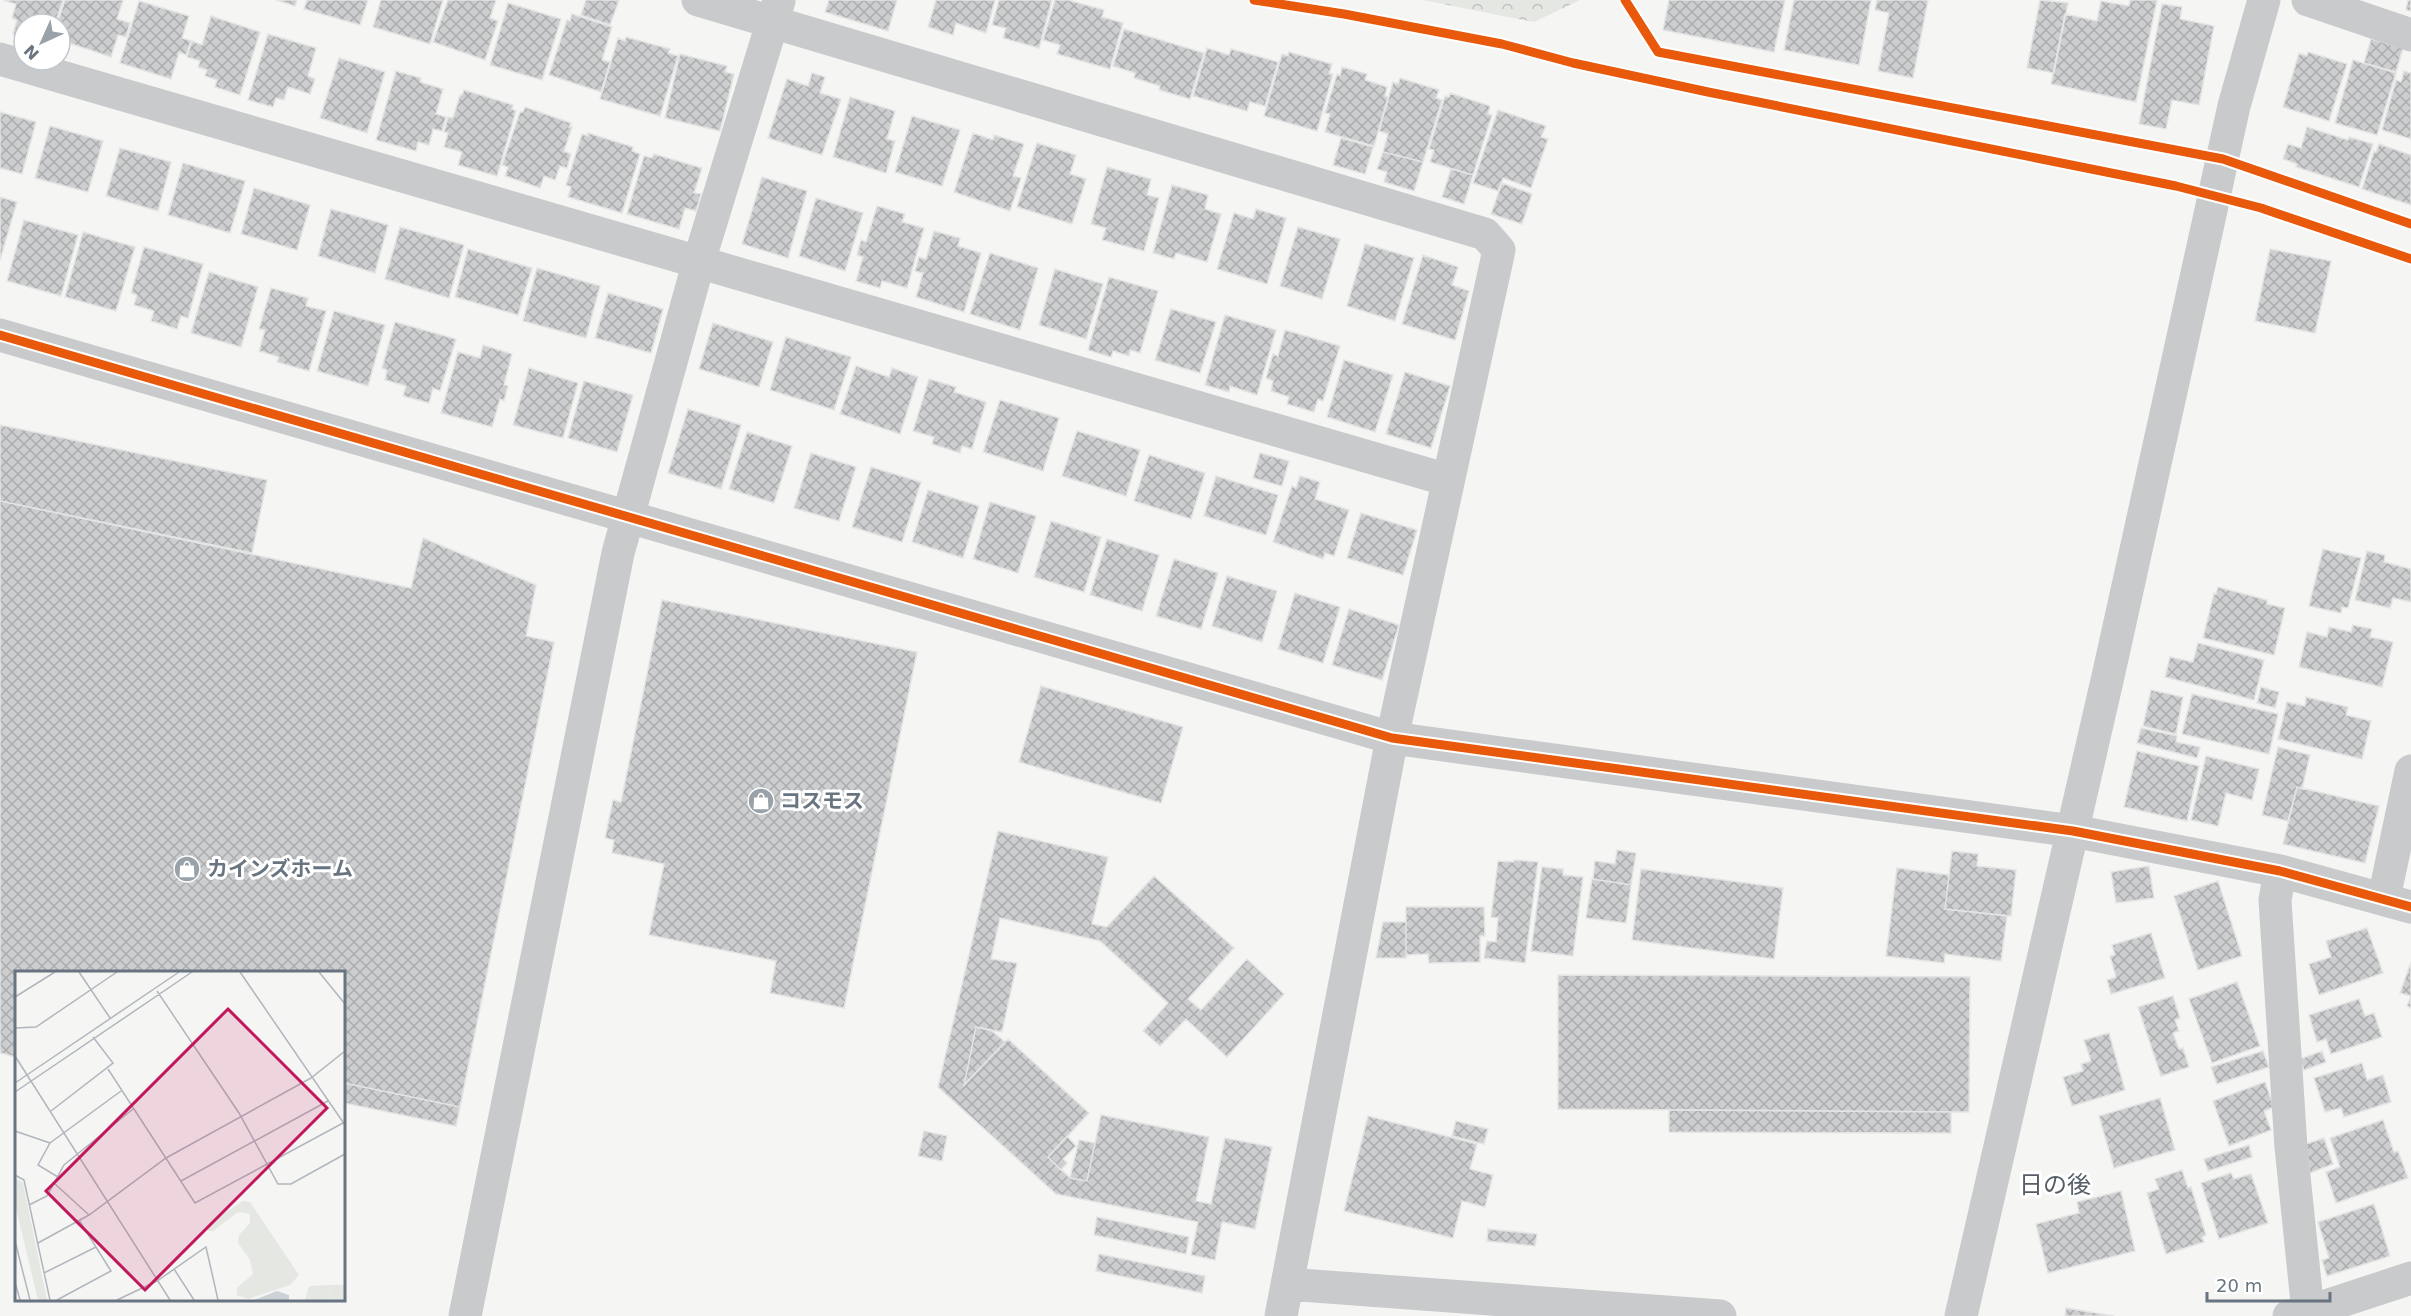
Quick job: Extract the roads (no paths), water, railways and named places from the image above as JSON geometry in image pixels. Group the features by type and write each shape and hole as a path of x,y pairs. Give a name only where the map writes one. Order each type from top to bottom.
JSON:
{"street":[{"path":"698,0 776,11 1485,234 1499,249 1392,738 1281,1316"},
{"path":"1961,1316 2073,831 2234,106 2264,0"},
{"path":"2308,0 2411,35"},
{"path":"465,1316 618,553 699,261 776,11"},
{"path":"0,59 1448,480"},
{"path":"0,335 1392,738 2073,831 2280,871 2397,902 2411,771"},
{"path":"2280,871 2275,900 2299,1314 2411,1278"},
{"path":"1287,1284 1720,1316"}],"place":[{"name":"コスモス","path":"761,801"},
{"name":"カインズホーム","path":"187,869"}],"district":[{"name":"日の後","path":"2055,1185"}]}
